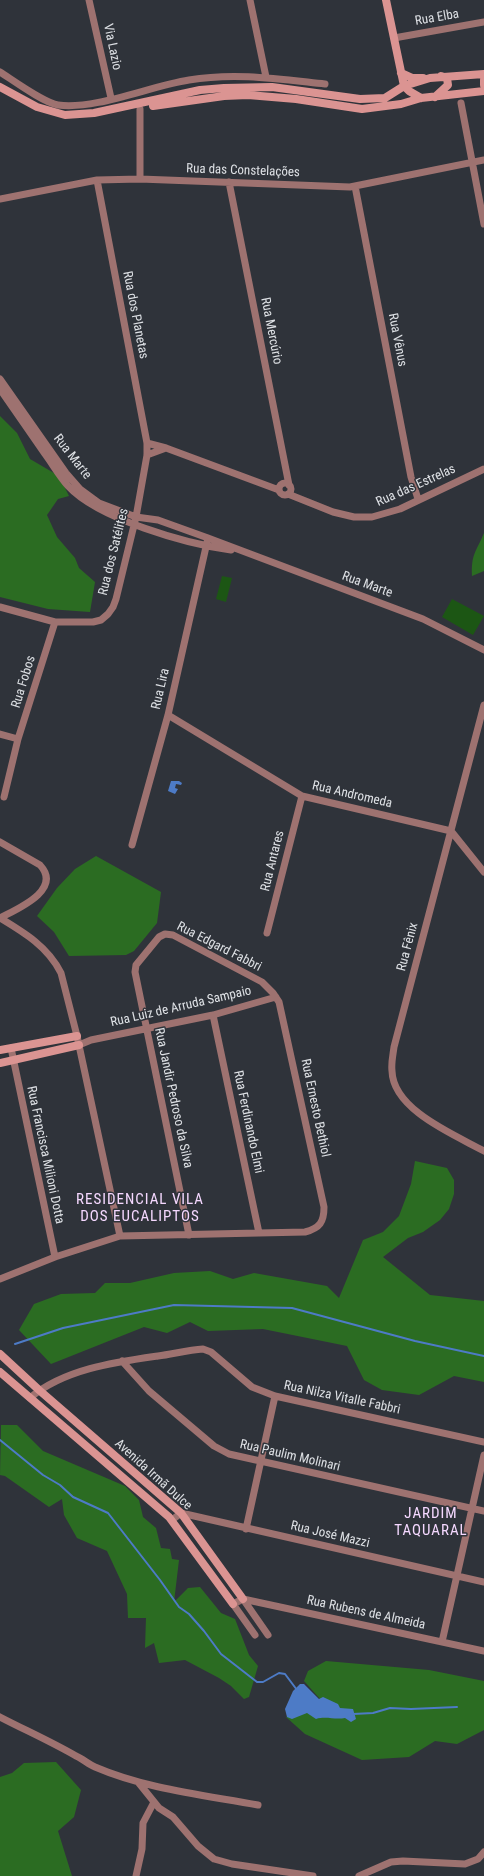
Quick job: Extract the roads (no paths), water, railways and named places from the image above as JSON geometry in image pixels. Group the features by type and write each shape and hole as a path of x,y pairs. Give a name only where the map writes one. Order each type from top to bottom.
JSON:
{"main road":[{"path":"386,0 404,86 409,91 421,98"},
{"path":"401,72 412,78 484,74"},
{"path":"392,94 397,86 401,72"},
{"path":"0,86 37,107 64,115 94,113 200,90 224,88 272,87 360,99 385,98 404,86 434,77 447,78 448,85 434,97"},
{"path":"484,80 484,85"},
{"path":"0,92 34,111 52,118 83,120 162,104 224,96 248,95 296,99 362,110 401,104 421,98 484,91"},
{"path":"0,1050 77,1036"},
{"path":"0,1063 79,1045"},
{"name":"Avenida Irmã Dulce","path":"0,1354 39,1390 181,1513 243,1599"},
{"name":"Avenida Irmã Dulce","path":"0,1372 172,1520 233,1604"}],"street":[{"name":"Via Lazio","path":"90,0 111,98"},
{"path":"250,0 266,77"},
{"name":"Rua Elba","path":"394,38 484,22"},
{"path":"0,72 56,105 92,103 188,80 216,77 266,77 325,84"},
{"path":"461,103 484,224"},
{"path":"140,109 140,179"},
{"name":"Rua das Constelações","path":"0,199 97,180 140,179 354,186 484,160"},
{"name":"Rua dos Planetas","path":"97,180 148,443 147,455"},
{"name":"Rua Mercúrio","path":"229,182 289,485"},
{"name":"Rua Vênus","path":"354,186 411,477 418,499"},
{"name":"Rua Marte","path":"0,379 66,473 80,490 100,503 135,521 158,520 423,619 484,650"},
{"name":"Rua Marte","path":"0,389 68,486 84,501 97,508 206,547 239,551"},
{"path":"148,443 166,448 279,490 282,494 288,494 291,490 287,483 281,485 279,490"},
{"path":"147,455 166,448"},
{"name":"Rua dos Satélites","path":"0,607 55,622 93,622 101,620 108,614 116,599 135,521 147,455"},
{"name":"Rua das Estrelas","path":"288,494 333,512 354,517 372,517 400,509 418,499 484,469"},
{"path":"173,536 175,526"},
{"name":"Rua Lira","path":"132,845 168,715 208,538"},
{"name":"Rua Fobos","path":"4,797 18,739 55,622"},
{"name":"Rua Fênix","path":"484,706 394,1047 392,1072 399,1094 406,1103 426,1118 484,1151"},
{"name":"Rua Andromeda","path":"168,715 302,796 451,831"},
{"path":"0,734 18,739"},
{"name":"Rua Antares","path":"267,933 302,796"},
{"path":"451,831 484,872"},
{"path":"0,842 40,865 45,870 46,876 44,889 33,900 0,918 44,948 61,973 77,1036 120,1236"},
{"name":"Rua Edgard Fabbri","path":"135,967 159,937 169,934 262,982 276,997"},
{"name":"Rua Jandir Pedroso da Silva","path":"135,967 146,1029 189,1235"},
{"name":"Rua Luiz de Arruda Sampaio","path":"79,1045 91,1040 213,1015 276,997"},
{"name":"Rua Ernesto Bethiol","path":"259,1233 305,1232 314,1230 323,1220 324,1207 282,1012 276,997"},
{"name":"Rua Ferdinando Elmi","path":"213,1015 259,1233"},
{"path":"77,1036 91,1040"},
{"name":"Rua Francisca Milioni Dotta","path":"10,1048 55,1257"},
{"path":"0,1279 55,1257 120,1236 259,1233"},
{"name":"Rua Nilza Vitalle Fabbri","path":"122,1361 207,1350 252,1387 275,1396 484,1442"},
{"path":"30,1398 39,1390 74,1375 104,1364 122,1361"},
{"name":"Rua Paulim Molinari","path":"122,1361 149,1391 214,1446 229,1454 484,1511"},
{"path":"246,1529 275,1396"},
{"path":"442,1642 484,1455"},
{"path":"172,1520 181,1513"},
{"name":"Rua José Mazzi","path":"181,1513 484,1582"},
{"path":"233,1604 243,1599"},
{"name":"Avenida Irmã Dulce","path":"243,1599 268,1635"},
{"name":"Rua Rubens de Almeida","path":"243,1599 484,1651"},
{"name":"Avenida Irmã Dulce","path":"233,1604 255,1635"},
{"path":"0,1717 77,1756 93,1766 138,1782 258,1805"},
{"path":"138,1782 154,1802 173,1817 198,1846 214,1859 232,1864 313,1876"},
{"path":"136,1876 142,1849 143,1823 154,1802"},
{"path":"359,1876 382,1865 397,1862 465,1864 478,1859 484,1852"}],"water":[{"path":"171,781 179,781 182,783 181,785 176,784 175,788 178,789 175,794 168,791"},
{"path":"300,1684 304,1684 319,1699 323,1697 338,1704 340,1708 353,1709 356,1719 351,1722 345,1718 316,1719 307,1713 292,1719 287,1717 285,1709 293,1691"}],"waterway":[{"path":"15,1344 63,1328 174,1305 292,1308 415,1341 484,1356"},
{"path":"0,1440 43,1475 60,1485 73,1497 108,1513 179,1607 189,1614 221,1654 257,1682 263,1682 279,1673 285,1674 297,1690"},
{"path":"353,1714 373,1713 390,1708 411,1709 457,1707"}],"district":[{"name":"RESIDENCIAL VILA DOS EUCALIPTOS","path":"140,1208"},
{"name":"JARDIM TAQUARAL","path":"431,1522"}]}
